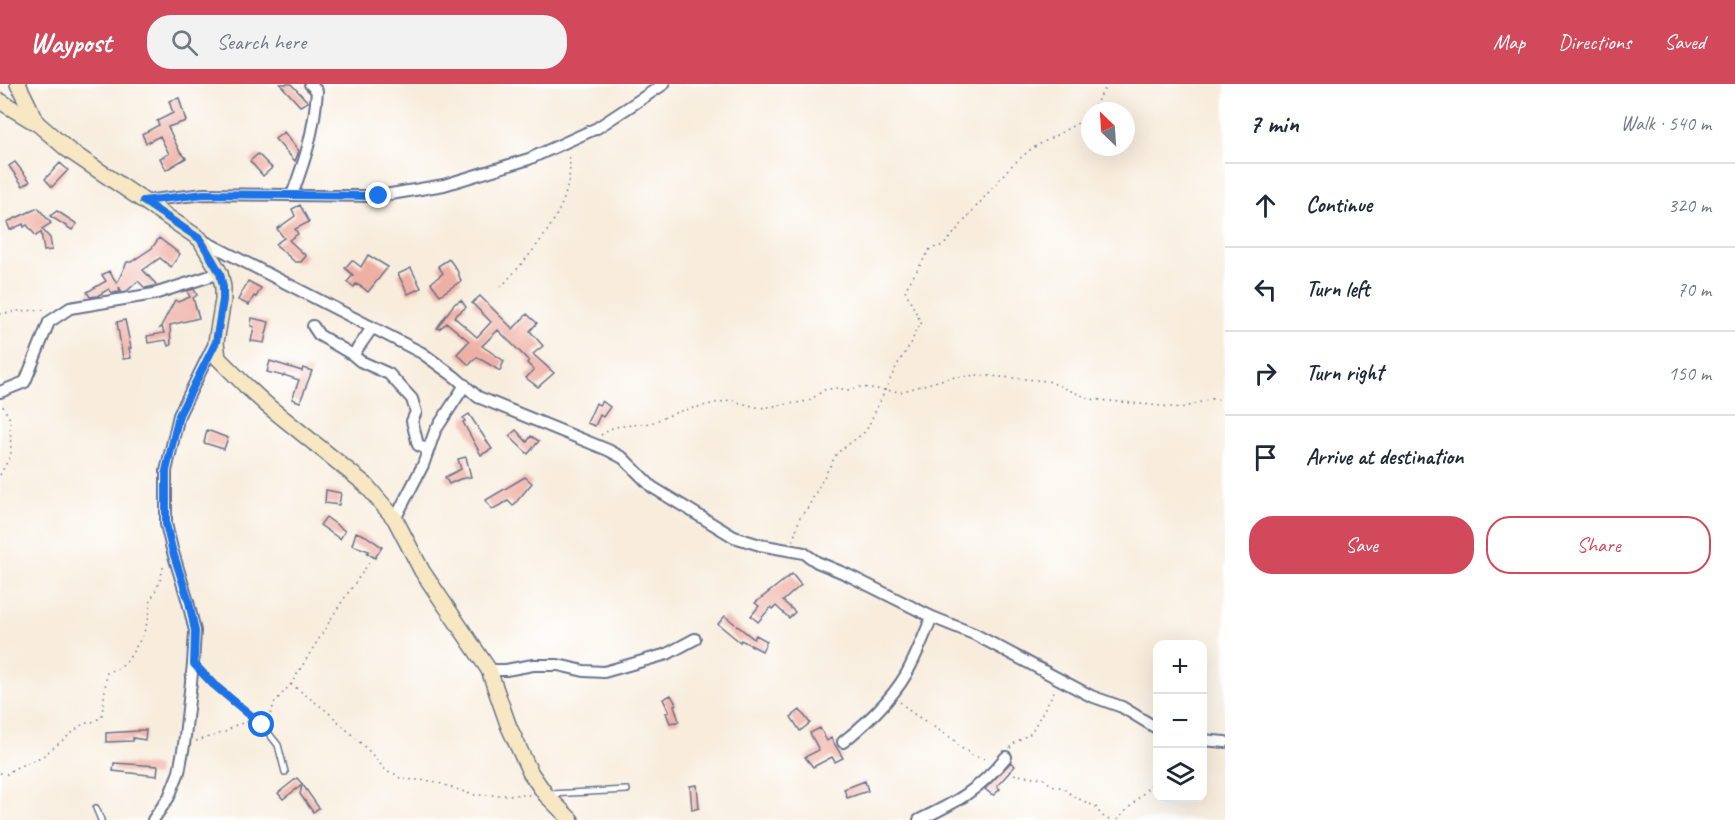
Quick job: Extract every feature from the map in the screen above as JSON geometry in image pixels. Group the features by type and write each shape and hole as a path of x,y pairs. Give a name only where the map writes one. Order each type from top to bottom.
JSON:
{"street":[{"path":"18,84 37,123"},
{"path":"292,195 308,153 315,123 317,91 310,84"},
{"path":"143,201 204,194 379,196 444,185 529,159 597,128 664,84"},
{"path":"0,101 37,123 67,149 200,239 422,353 478,397 623,458 652,487 734,537 760,545 804,553 817,562 932,617 974,634 1057,680 1122,707 1153,726"},
{"path":"200,239 220,273 223,300 216,342 218,357 244,385 364,484 395,519 422,571 489,670 519,750 530,772 546,795 571,820"},
{"path":"0,392 25,382 49,322 70,308 154,294 220,273"},
{"path":"313,326 319,335 360,361 389,374 412,399 416,412 411,421 418,445 428,450"},
{"path":"353,355 372,328"},
{"path":"153,820 169,798 179,772 194,664 195,631 166,524 166,471 179,415 216,342"},
{"path":"395,519 423,465 435,430 465,385"},
{"path":"843,742 864,726 892,694 911,665 932,617"},
{"path":"489,670 506,670 533,665 558,665 584,671 604,672 667,654 695,639"},
{"path":"1207,740 1225,742"},
{"path":"919,820 970,794 992,774 1006,757"}],"lane":[{"path":"194,664 213,684 262,725 278,745 285,772"},
{"path":"546,795 627,790"},
{"path":"96,808 101,820"}],"path":[{"path":"1097,102 1108,84"},
{"path":"793,550 800,517 807,509 837,453 866,431 912,342 916,329 922,325 905,290 930,249 944,245 1009,168 1031,149 1081,121"},
{"path":"501,287 531,253 551,225 562,202 570,181 571,169 567,141"},
{"path":"0,314 18,310 54,311 70,308"},
{"path":"588,442 614,427 651,423 680,411 729,400 760,408 809,401 824,390 836,388 847,390 861,387 900,392 948,378 978,375 1048,381 1090,399 1158,406 1181,408 1211,399 1225,400"},
{"path":"0,402 9,419 11,455 0,475"},
{"path":"0,773 7,774 13,769 44,756 83,724 96,721 102,715 107,672 120,668 128,660 143,635 149,617 150,602 160,581 165,561 172,549"},
{"path":"184,745 225,732 236,725 249,722 262,725 272,711 274,703 291,684 370,560"},
{"path":"1006,757 1013,744 1031,734 1054,692 1057,680"},
{"path":"291,684 328,712 370,752 387,772 401,779 433,781 473,795 546,795"},
{"path":"1117,820 1153,783"}],"building":[{"path":"280,84 291,84 308,102 300,106"},
{"path":"179,98 186,121 168,127 179,150 186,158 166,170 160,158 169,154 160,136 146,143 142,134 159,125 157,121 173,113 169,101"},
{"path":"284,132 299,151 295,161 275,139"},
{"path":"258,154 272,168 263,176 250,161"},
{"path":"15,162 30,181 23,186 9,166"},
{"path":"60,163 68,170 52,187 45,179"},
{"path":"300,205 309,222 295,229 298,234 289,240 306,256 301,262 295,262 275,244 284,238 277,229 295,216 292,209"},
{"path":"38,208 51,223 42,229 50,238 52,250 44,251 41,232 36,236 27,225 24,227 23,224 10,230 7,222"},
{"path":"57,211 77,224 72,230 50,216"},
{"path":"159,238 180,254 171,267 160,258 143,270 156,284 154,286 145,288 138,281 127,291 122,292 119,287 120,292 112,293 109,289 90,297 87,292 106,281 102,275 109,271 117,283 127,262 131,262 152,248"},
{"path":"368,255 388,267 368,292 356,284 354,287 347,282 353,275 345,268 352,260 361,267"},
{"path":"449,259 461,281 440,295 431,283 443,273 438,266"},
{"path":"411,268 421,288 408,294 398,274"},
{"path":"248,281 261,288 249,305 238,300"},
{"path":"194,289 197,295 193,298 199,318 170,325 171,345 168,346 166,340 148,343 147,336 164,333 162,327 160,328 175,300 178,302 190,297 187,291"},
{"path":"480,296 513,329 527,314 537,323 530,331 543,346 533,354 554,373 538,387 526,378 534,370 527,363 529,361 498,330 482,346 504,361 500,371 477,357 469,365 457,354 469,341 447,323 437,328 454,304 461,300 466,307 454,317 477,337 491,322 472,303"},
{"path":"252,318 269,322 264,343 251,341 254,327 251,326"},
{"path":"125,320 131,358 123,359 117,322"},
{"path":"270,361 302,371 303,368 312,371 300,402 292,399 299,380 267,372"},
{"path":"602,401 610,407 603,417 600,415 595,426 587,423 596,403 599,405"},
{"path":"469,414 492,449 481,455 463,422 465,421 463,418"},
{"path":"207,430 228,438 224,449 204,443"},
{"path":"516,430 527,442 531,436 539,441 528,454 509,436"},
{"path":"466,457 471,477 449,484 445,477 461,469 458,459"},
{"path":"525,477 532,483 513,506 508,501 493,509 490,507 486,500"},
{"path":"326,490 341,493 339,505 325,503"},
{"path":"326,517 345,531 340,539 320,525"},
{"path":"356,532 382,547 375,558 367,553 369,551 352,545"},
{"path":"792,574 801,585 783,601 795,612 789,618 776,606 773,609 771,607 758,622 751,616 759,606 755,603"},
{"path":"725,616 754,639 756,635 767,641 762,651 741,640 740,642 718,624"},
{"path":"671,695 676,704 674,705 679,721 675,723 670,723 666,713 669,712 663,699"},
{"path":"800,710 810,723 800,731 791,717"},
{"path":"820,728 827,741 831,738 843,758 835,762 832,757 813,767 805,757 819,750 810,733"},
{"path":"146,730 145,740 133,738 133,741 106,742 106,733"},
{"path":"1011,762 1015,766 997,786 1000,789 994,795 991,794 985,789"},
{"path":"114,763 158,766 157,776 113,771"},
{"path":"297,778 319,808 313,812 300,794 302,785 283,799 278,793"},
{"path":"865,781 868,791 847,798 844,789"},
{"path":"697,785 699,808 692,810 690,786"}],"route":[{"path":"262,725 213,684 194,664 195,631 166,524 166,471 173,437 179,415 216,342 223,300 220,273 200,239 143,201 204,194 379,196"}]}
